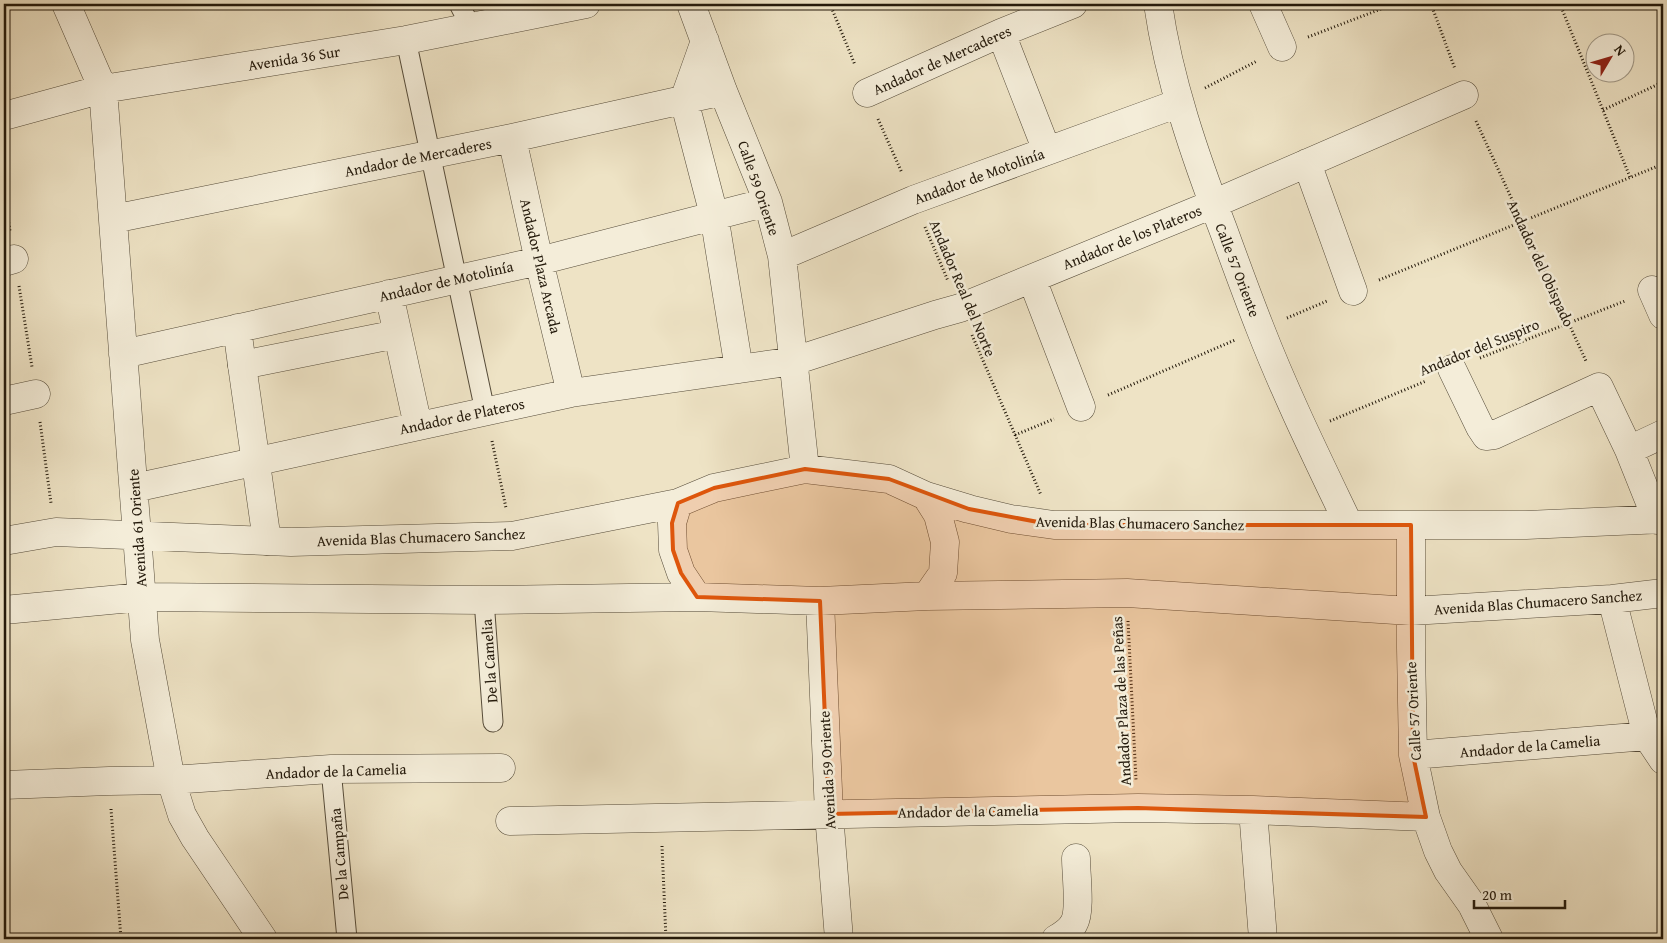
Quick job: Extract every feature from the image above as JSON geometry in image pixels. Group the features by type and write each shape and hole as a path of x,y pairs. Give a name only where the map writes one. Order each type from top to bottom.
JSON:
{"street":[{"name":"Avenida 61 Oriente","path":"66,4 103,89 145,640 171,780 182,815 195,838 263,939"},
{"name":"Avenida 36 Sur","path":"4,116 103,89 406,40 465,15 586,4"},
{"name":"Calle 59 Oriente","path":"691,4 723,91 768,202 782,256 805,469"},
{"name":"Andador de Mercaderes","path":"867,93 1001,33 1073,4"},
{"name":"Calle 57 Oriente","path":"1158,4 1163,40 1179,102 1213,204 1260,329 1305,432 1349,525"},
{"path":"1263,4 1282,48"},
{"path":"1001,33 1047,151"},
{"path":"705,41 684,100 714,215 739,369"},
{"name":"Andador de Mercaderes","path":"113,219 431,155 723,91"},
{"name":"Andador de los Plateros","path":"794,361 960,308 1213,204 1464,96"},
{"name":"Andador de Motolinía","path":"782,256 913,200 1179,102"},
{"name":"Andador Plaza Arcada","path":"512,138 571,393"},
{"path":"1307,163 1353,290"},
{"name":"Andador de Motolinía","path":"123,354 539,261 768,202"},
{"path":"1032,279 1081,407"},
{"path":"1652,290 1663,315"},
{"path":"389,294 418,426"},
{"path":"237,328 267,541"},
{"path":"242,365 397,334"},
{"name":"Andador de Plateros","path":"134,488 571,393 794,361"},
{"path":"1452,370 1486,436 1494,435 1599,386 1660,520"},
{"path":"4,401 36,394"},
{"path":"1629,450 1663,434"},
{"name":"Avenida Blas Chumacero Sanchez","path":"4,541 56,532 291,542 512,536 678,503 714,488 805,469 889,479 926,496 1011,519 1054,525 1526,525 1660,520"},
{"path":"926,496 938,516 945,542 943,573 928,596"},
{"path":"678,503 672,523 673,550 681,573 698,596"},
{"name":"Calle 57 Oriente","path":"1411,525 1413,756 1426,817 1438,851 1448,871 1472,905 1489,939"},
{"name":"Avenida Blas Chumacero Sanchez","path":"4,610 142,597 484,600 698,596 820,601 928,596 1127,593 1411,611 1663,593"},
{"path":"1612,598 1647,736 1663,760"},
{"name":"Avenida 59 Oriente","path":"820,601 828,814 839,939"},
{"name":"Andador de la Camelia","path":"1413,756 1647,736"},
{"name":"Andador de la Camelia","path":"4,785 109,780 171,780 330,769 501,768"},
{"name":"Andador de la Camelia","path":"510,821 1138,808 1253,810 1426,817"},
{"path":"1253,810 1263,939"},
{"path":"1056,939 1068,932 1078,914 1076,858"}],"lane":[{"path":"406,40 485,411"},
{"name":"De la Camelia","path":"484,600 493,722"},
{"name":"De la Campaña","path":"330,769 347,939"}],"path":[{"name":"Andador Real del Norte","path":"830,4 1054,525"},
{"name":"Andador del Obispado","path":"1431,4 1464,96 1599,386"},
{"path":"1560,4 1630,177"},
{"path":"1603,110 1663,82"},
{"name":"Andador del Suspiro","path":"1305,432 1568,322 1652,290"},
{"path":"485,411 512,536"},
{"name":"Andador Plaza de las Peñas","path":"1127,593 1138,808"},
{"path":"109,780 120,939"},
{"path":"660,818 666,939"}],"highlighted area":[{"path":"805,469 889,479 969,509 1054,525 1411,525 1413,755 1426,817 1138,808 829,814 820,601 697,597 681,573 673,550 672,523 678,503 714,488"}]}
